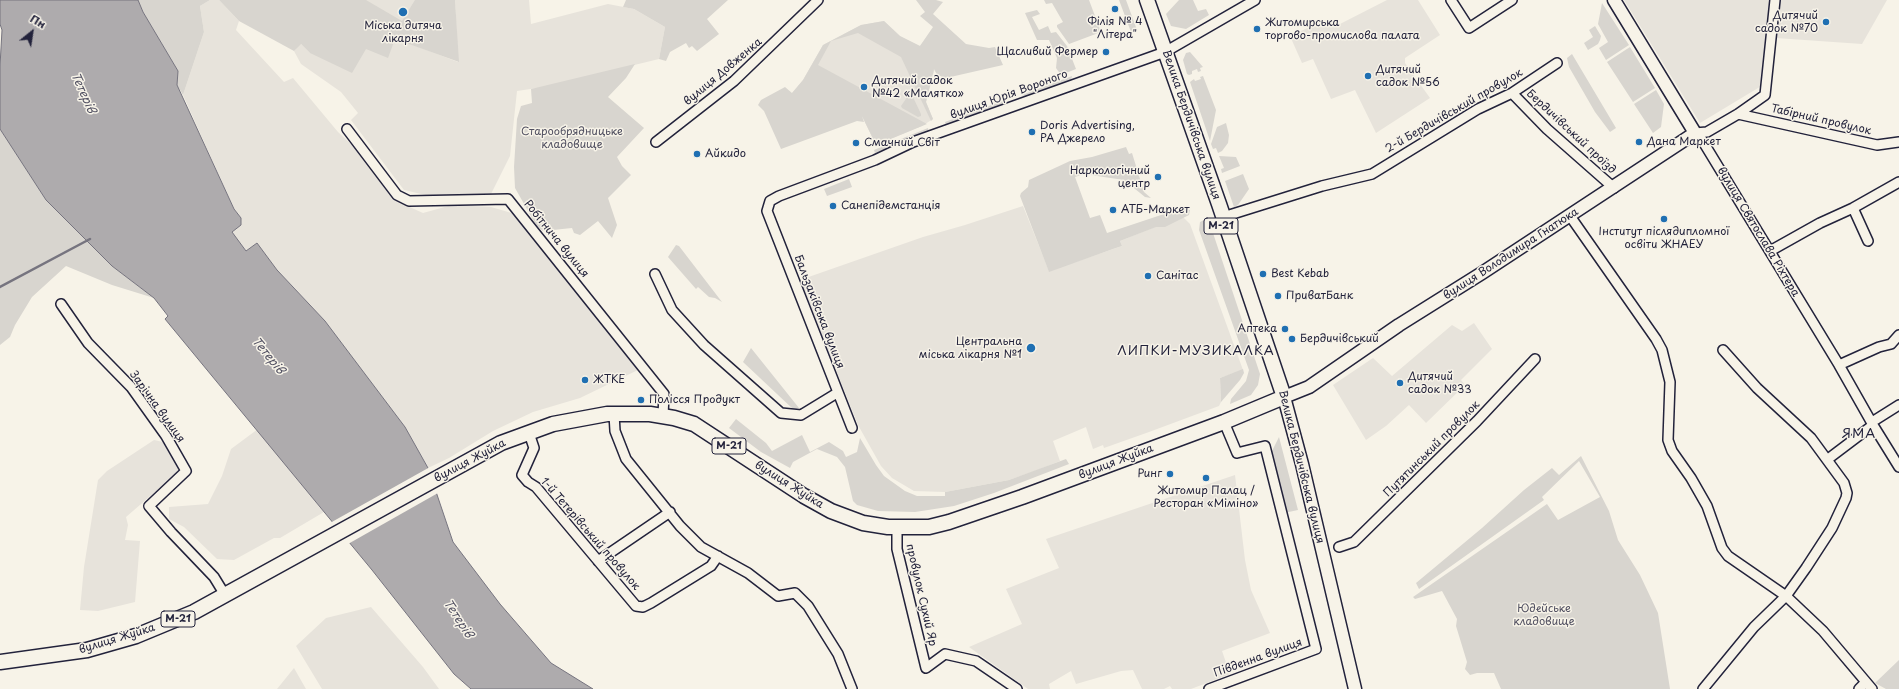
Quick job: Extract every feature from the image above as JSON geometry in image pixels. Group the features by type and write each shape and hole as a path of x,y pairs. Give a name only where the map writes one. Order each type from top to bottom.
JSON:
{"highway":[{"name":"Велика Бердичівська вулиця","path":"1142,0 1224,217 1281,399"},
{"name":"Велика Бердичівська вулиця","path":"1147,0 1210,194 1281,399"},
{"name":"вулиця Жуйка","path":"0,662 87,650 136,636 194,612 501,443 553,424 614,414 650,414 694,424 804,496 831,511 863,523 897,527 929,527 949,522 1030,494 1224,422 1281,399"}],"main road":[{"name":"вулиця Святослава Ріхтера","path":"1614,0 1696,133"},
{"name":"вулиця Володимира Гнатюка","path":"1281,399 1309,386 1399,325 1614,188 1696,133"},
{"name":"Велика Бердичівська вулиця","path":"1281,399 1349,689"},
{"name":"Велика Бердичівська вулиця","path":"1281,399 1302,464 1355,689"}],"street":[{"name":"вулиця Довженка","path":"656,142 734,81 774,45 798,18 818,0"},
{"name":"вулиця Юрія Вороного","path":"768,205 771,200 779,196 875,160 913,142 1163,53 1255,0"},
{"path":"1451,0 1469,28 1512,0"},
{"name":"вулиця Володимира Гнатюка","path":"1696,133 1707,132 1738,114 1765,95 1775,0"},
{"name":"2-й Бердичівський провулок","path":"1224,217 1322,186 1372,174 1478,109 1512,93 1557,63"},
{"name":"Бердичівський проїзд","path":"1512,93 1547,129 1614,188"},
{"name":"Табірний провулок","path":"1738,114 1877,145 1899,142"},
{"name":"Робітнича вулиця","path":"347,129 397,195 409,201 508,199 664,394 663,416"},
{"name":"вулиця Святослава Ріхтера","path":"1696,133 1702,140 1839,365 1872,424 1899,467"},
{"path":"1770,252 1820,222 1853,208 1899,182"},
{"name":"Бальзаківська вулиця","path":"768,205 767,210 837,393 852,428"},
{"path":"1853,208 1868,241"},
{"path":"1570,216 1656,339 1662,350 1670,382 1668,440 1672,451 1691,478 1707,506 1722,548 1728,556 1786,596 1824,631 1869,685 1859,689"},
{"path":"655,274 672,310 704,345 781,413 801,415 837,393"},
{"name":"Зарічна вулиця","path":"61,304 88,343 131,387 166,436 186,471 149,506 171,532 214,577 225,595"},
{"path":"1839,365 1879,347 1891,344 1899,335"},
{"path":"1703,689 1754,627 1786,596 1832,528 1846,498 1846,488 1844,483 1828,459 1811,438 1757,388 1723,350"},
{"name":"Путятинський провулок","path":"1339,548 1354,542 1477,421 1535,359"},
{"path":"1828,459 1872,424 1899,405"},
{"path":"614,414 615,431 626,459 680,526 701,547 748,573 778,596 795,593 808,606 838,654 852,689"},
{"name":"Південна вулиця","path":"1209,689 1316,649 1264,446 1237,453 1224,422"},
{"name":"1-й Тетерівський провулок","path":"528,433 534,448 522,475 528,482 536,487 636,606 643,607 711,566 718,556"},
{"path":"598,560 670,512"},
{"name":"провулок Сухий Яр","path":"897,527 897,550 926,668 945,654 976,661 1017,689"}],"shaded area":[{"path":"210,0 219,0 239,21 236,30 284,82 293,78 338,132 353,146 394,200 423,213 452,205 491,207 515,214 640,369 580,398 533,412 493,431 449,458 428,468 402,423 325,321 277,270 257,243 246,251 231,232 241,218 234,209 183,95 204,32 200,6"},
{"name":"Міська дитяча лікарня","path":"358,0 444,0 408,27"},
{"path":"455,0 529,0 531,24 608,4 634,9 665,27 659,59 544,87 517,91 510,156 490,196 430,196 404,190 351,120 358,113 341,92 301,64 294,51 300,43 310,53 366,49 395,38 458,62"},
{"name":"Дитячий садок №56","path":"1387,0 1418,0 1440,35 1405,58 1405,63 1430,98 1376,133 1355,90 1331,99 1313,59 1302,63 1290,36 1325,20 1338,25"},
{"path":"1624,0 1774,0 1763,85 1700,123"},
{"name":"Дитячий садок №70","path":"1779,0 1887,0 1862,44 1776,38"},
{"name":"Дитячий садок №42 «Малятко»","path":"884,21 900,36 920,46 938,21 935,68 926,102 933,119 922,126 876,145 860,112 777,111 803,80 823,45 861,25"},
{"name":"Центральна міська лікарня №1","path":"1023,206 1049,271 1122,246 1120,241 1182,216 1190,224 1243,370 1220,378 1221,402 1219,406 1149,432 1104,448 1103,445 1093,449 1086,427 1053,441 1060,461 1035,471 1009,480 945,492 914,491 892,478 881,466 858,425 800,280 923,237"},
{"name":"Дитячий садок №33","path":"1474,323 1492,349 1461,380 1465,385 1426,423 1409,405 1386,426 1366,440 1333,385 1373,358 1392,376 1452,325 1462,331"},
{"path":"258,429 324,512 280,538 274,538 234,560 217,559 184,527 169,519 169,507 208,504 222,476 231,449"},
{"path":"154,440 163,442 179,465 177,473 126,517 128,525 125,540 140,541 135,602 98,611 80,610 84,567 98,480 107,471"},
{"path":"1235,475 1245,560 1251,590 1270,633 1222,651 1230,674 1191,689 1172,689 1170,686 1164,689 1142,689 1133,670 1121,671 1076,684 1071,671 1049,684 1050,689 1028,689 969,647 1022,624 1006,589 1059,568 1046,539"},
{"path":"371,607 423,667 439,689 322,689 296,646 326,618"},
{"path":"294,668 306,689 277,689"}],"green space":[{"path":"138,0 210,0 200,6 204,32 183,95 177,85 178,71 143,12"},
{"path":"219,0 366,0 402,21 415,0 455,0 459,62 395,39 388,58 366,49 352,73 310,53 301,44 294,51 239,21"},
{"path":"626,0 728,0 707,19 719,34 697,51 692,46 689,48 686,43 670,52 666,61 659,59 665,27 634,9 623,7"},
{"name":"Дитячий садок №42 «Малятко»","path":"916,0 936,0 943,2 933,14 966,44 989,48 995,47 1003,65 946,78 937,75 934,69 926,102 933,119 931,121 901,57 858,33 831,41 818,65 927,124 876,145 862,116 864,122 857,121 781,149 764,111 758,105 761,100 785,87 792,93 803,80 823,45 861,25 884,21 900,36 920,46 933,27 920,16 925,12"},
{"path":"1044,0 1089,0 1101,32 1069,44 1057,27 1057,25 1063,22 1052,3 1046,4"},
{"path":"1119,0 1126,0 1137,30 1131,32"},
{"path":"1179,0 1193,0 1198,11 1206,9 1209,15 1186,29 1171,26 1166,14"},
{"path":"1602,3 1629,45 1606,60 1599,48 1608,42 1598,24"},
{"path":"1037,10 1040,14 1032,17 1039,30 1048,26 1051,33 1056,32 1067,46 1076,69 1061,75 1056,68 1057,58 1049,40 1037,40 1025,13"},
{"path":"1595,26 1601,36 1600,40 1598,44 1588,50 1584,43 1593,37 1589,30"},
{"path":"1630,47 1655,88 1633,102 1607,62"},
{"path":"1190,52 1203,67 1200,68 1201,71 1198,72 1197,69 1192,71 1192,74 1189,75 1187,74 1183,60 1186,53"},
{"path":"1572,54 1616,128 1610,132 1595,112 1569,67 1567,58"},
{"name":"Старообрядницьке кладовище","path":"635,64 626,78 608,97 644,128 617,157 622,166 631,175 608,198 617,225 612,238 598,221 580,235 574,233 572,228 543,231 536,225 515,188 514,167 517,119 521,106 532,103 531,89"},
{"path":"1072,76 1071,81 1026,97 1022,95"},
{"path":"1203,76 1216,110 1210,141 1190,82 1194,79 1195,81 1201,79 1200,77"},
{"path":"1656,90 1664,104 1661,127 1653,133 1634,104"},
{"path":"912,95 921,116 918,117 901,106 908,96"},
{"path":"1005,100 1007,104 946,126 945,122"},
{"path":"1226,123 1229,135 1228,143 1222,151 1218,153 1216,148 1213,149 1211,144 1217,127"},
{"path":"928,128 929,132 875,153 874,150"},
{"path":"0,129 46,200 112,266 154,298 112,285 66,266 32,297 15,325 10,337 0,345"},
{"path":"1126,147 1129,154 1132,153 1144,192 1151,198 1145,197 1124,180 1084,174 1075,177 1090,218 1100,215 1107,233 1185,207 1190,210 1189,215 1165,227 1156,227 1120,241 1122,246 1049,272 1020,196 1021,193 1028,187 1029,180 1070,161 1092,157"},
{"path":"1219,156 1236,157 1240,166 1222,173 1221,169 1224,168"},
{"path":"1243,174 1249,189 1238,205 1234,207 1225,181"},
{"path":"849,179 852,187 827,196 824,189"},
{"path":"1206,219 1209,221 1260,374 1258,385 1251,395 1230,404 1231,399 1246,381 1249,370 1199,230 1200,222"},
{"path":"676,245 679,246 722,302 715,298 709,297 698,287 696,289 668,257"},
{"path":"751,348 799,408 794,410 743,362"},
{"path":"1243,369 1244,373 1240,380 1221,402 1220,378"},
{"path":"736,419 766,443 772,451 802,435 810,452 829,442 843,451 846,457 857,452 860,438 884,476 905,491 917,496 945,496 945,492 1009,480 1066,459 1069,464 994,493 954,506 915,512 878,511 857,505 853,501 845,467 837,457 817,449 793,462 790,468 761,452 729,428"},
{"path":"1279,437 1298,510 1284,513 1269,457"},
{"name":"Юдейське кладовище","path":"1581,456 1609,511 1618,540 1640,575 1658,613 1670,689 1501,689 1494,673 1477,673 1470,675 1465,669 1467,662 1456,626 1457,619 1442,591 1415,599 1413,597 1547,504 1558,520 1600,497 1579,461 1542,497 1544,500 1419,589 1416,583 1482,528 1524,490 1552,468 1559,475"},
{"path":"1899,660 1899,689 1886,689 1875,683"}],"water":[{"name":"Тетерів","path":"0,0 138,0 143,12 178,71 177,85 234,209 241,218 241,225 232,232 246,251 257,243 277,270 325,321 405,427 428,468 453,542 500,604 551,663 593,689 471,689 454,674 372,570 165,319 168,316 154,298 112,266 46,200 0,129 0,66 2,30 0,24"}],"pier":[{"path":"430,467 438,493 348,544 330,523"}],"waterway":[{"path":"0,287 90,239"}],"place":[{"name":"Філія № 4 \"Літера\"","path":"1115,9"},
{"name":"Міська дитяча лікарня","path":"403,12"},
{"name":"Дитячий садок №70","path":"1826,22"},
{"name":"Житомирська торгово-промислова палата","path":"1257,29"},
{"name":"Щасливий Фермер","path":"1106,52"},
{"name":"Дитячий садок №56","path":"1368,76"},
{"name":"Дитячий садок №42 «Малятко»","path":"864,87"},
{"name":"Doris Advertising, РА Джерело","path":"1032,132"},
{"name":"Дана Маркет","path":"1639,142"},
{"name":"Смачний Світ","path":"856,143"},
{"name":"Айкидо","path":"697,154"},
{"name":"Наркологічний центр","path":"1158,177"},
{"name":"Санепідемстанція","path":"833,206"},
{"name":"АТБ-Маркет","path":"1113,210"},
{"name":"Інститут післядипломної освіти ЖНАЕУ","path":"1664,219"},
{"name":"Best Kebab","path":"1263,274"},
{"name":"Санітас","path":"1148,276"},
{"name":"ПриватБанк","path":"1278,296"},
{"name":"Аптека","path":"1285,329"},
{"name":"Бердичівський","path":"1292,339"},
{"name":"Центральна міська лікарня №1","path":"1031,348"},
{"name":"ЖТКЕ","path":"585,380"},
{"name":"Дитячий садок №33","path":"1400,383"},
{"name":"Полісся Продукт","path":"641,400"},
{"name":"Ринг","path":"1170,474"},
{"name":"Житомир Палац / Ресторан «Міміно»","path":"1206,478"}],"district":[{"name":"ЛИПКИ-МУЗИКАЛКА","path":"1196,351"},
{"name":"ЯМА","path":"1859,434"}]}
